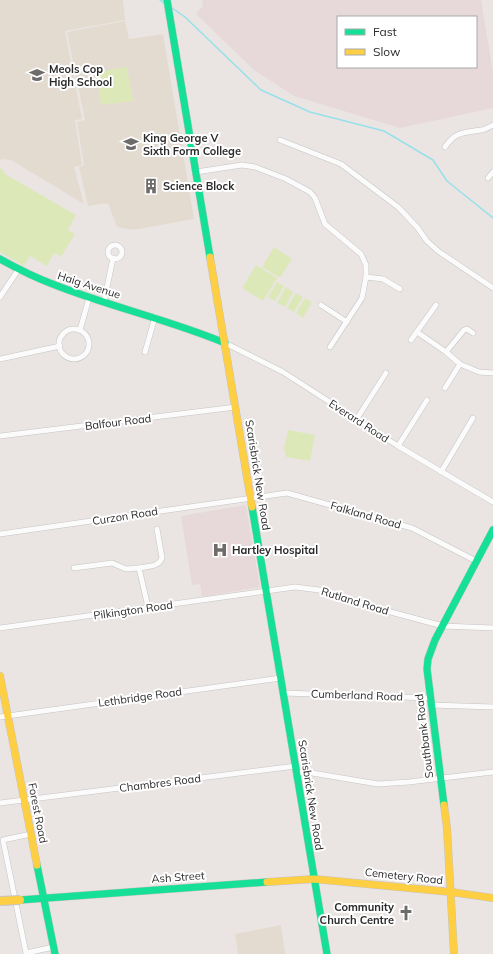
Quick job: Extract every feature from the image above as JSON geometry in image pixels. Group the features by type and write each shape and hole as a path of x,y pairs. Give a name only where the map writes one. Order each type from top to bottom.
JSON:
{"main road":[{"name":"Scarisbrick New Road","path":"167,0 327,954"},
{"name":"Haig Avenue","path":"0,259 18,270 46,283 89,298 156,317 225,342"},
{"name":"Southbank Road","path":"454,954 447,828 427,669 430,651 493,530"},
{"name":"Forest Road","path":"0,676 4,716 25,800 55,950"},
{"name":"Cemetery Road","path":"314,879 451,892 493,898"},
{"name":"Ash Street","path":"0,900 20,900 314,879"}],"street":[{"path":"472,124 472,130"},
{"path":"445,148 451,139 456,136 472,130 482,130 493,125"},
{"path":"280,140 341,164 398,207 427,241 438,251 493,288"},
{"path":"196,172 242,165 255,166 286,179 310,192 325,224 361,254 366,265 366,277 362,298 330,348"},
{"path":"488,178 493,172"},
{"path":"104,302 114,258"},
{"path":"0,297 18,270"},
{"path":"366,277 383,279 400,288"},
{"path":"80,330 89,298"},
{"path":"321,305 347,322"},
{"path":"411,340 436,305"},
{"path":"145,352 156,317"},
{"path":"76,329 80,330 85,333 89,342 89,347 84,355 74,359 69,358 62,351 60,346 61,337 67,331 76,329"},
{"path":"446,352 464,330 467,329 473,333"},
{"path":"417,332 446,352 460,364 479,372 493,373"},
{"name":"Everard Road","path":"225,342 283,372 356,420 493,502"},
{"path":"0,359 60,346"},
{"path":"445,388 460,364"},
{"path":"356,420 386,373"},
{"path":"398,446 427,400"},
{"name":"Balfour Road","path":"0,436 236,407"},
{"path":"441,472 473,418"},
{"name":"Falkland Road","path":"250,497 287,493 412,528 476,561"},
{"name":"Curzon Road","path":"0,534 250,497"},
{"path":"74,568 112,563 126,569 158,564 161,562 162,558 157,529"},
{"path":"139,568 148,608"},
{"name":"Rutland Road","path":"265,591 295,587 319,590 387,611 443,626 493,628"},
{"name":"Pilkington Road","path":"0,628 265,591"},
{"name":"Lethbridge Road","path":"4,716 281,678"},
{"name":"Cumberland Road","path":"283,693 431,701 493,707"},
{"name":"Chambres Road","path":"0,803 296,769 378,784 409,782 493,772"},
{"path":"31,834 3,840 26,953 55,950"}],"shaded area":[{"name":"Meols Cop High School","path":"0,0 123,0 125,20 65,31 82,119 75,120 82,165 74,167 84,204 11,160 2,159 0,161"},
{"path":"202,0 481,0 493,72 493,108 400,128 294,96 254,70 196,14 203,6"},
{"name":"King George V Sixth Form College","path":"125,21 129,39 163,34 194,219 133,230 117,227 108,203 88,206 79,167 84,165 77,122 85,120 67,32"},
{"name":"Hartley Hospital","path":"246,505 260,587 202,597 200,584 192,585 181,516"},
{"path":"281,925 285,954 238,954 235,934"}],"green space":[{"path":"127,67 133,101 101,105 96,72"},
{"path":"0,168 5,174 76,215 68,230 75,234 61,257 54,253 47,266 30,256 24,266 0,252"},
{"path":"274,247 292,259 280,278 262,267"},
{"path":"256,265 277,278 263,301 242,288"},
{"path":"277,282 284,286 275,301 268,297"},
{"path":"286,287 293,292 285,307 277,303"},
{"path":"296,293 303,297 294,312 287,308"},
{"path":"305,298 312,302 303,318 296,313"},
{"path":"288,430 315,435 310,461 286,457 284,448"}],"waterway":[{"path":"160,0 164,3"},
{"path":"172,8 185,17 261,90 310,112 384,131 433,160 447,181 493,218"}],"traffic: fast":[{"path":"167,0 210,257"},
{"path":"0,259 27,273 76,293 183,327 225,343"},
{"path":"252,507 327,954"},
{"path":"444,805 427,669 428,659 435,640 493,530"},
{"path":"37,865 55,954"},
{"path":"20,900 267,882"}],"traffic: slow":[{"path":"210,257 252,507"},
{"path":"0,676 37,865"},
{"path":"444,805 447,828 454,954"},
{"path":"267,882 314,879 451,892 493,898"},
{"path":"0,901 20,900"}],"place":[{"name":"Meols Cop High School","path":"37,75"},
{"name":"King George V Sixth Form College","path":"131,144"},
{"name":"Science Block","path":"151,186"},
{"name":"Hartley Hospital","path":"220,550"},
{"name":"Community Church Centre","path":"406,913"}]}
